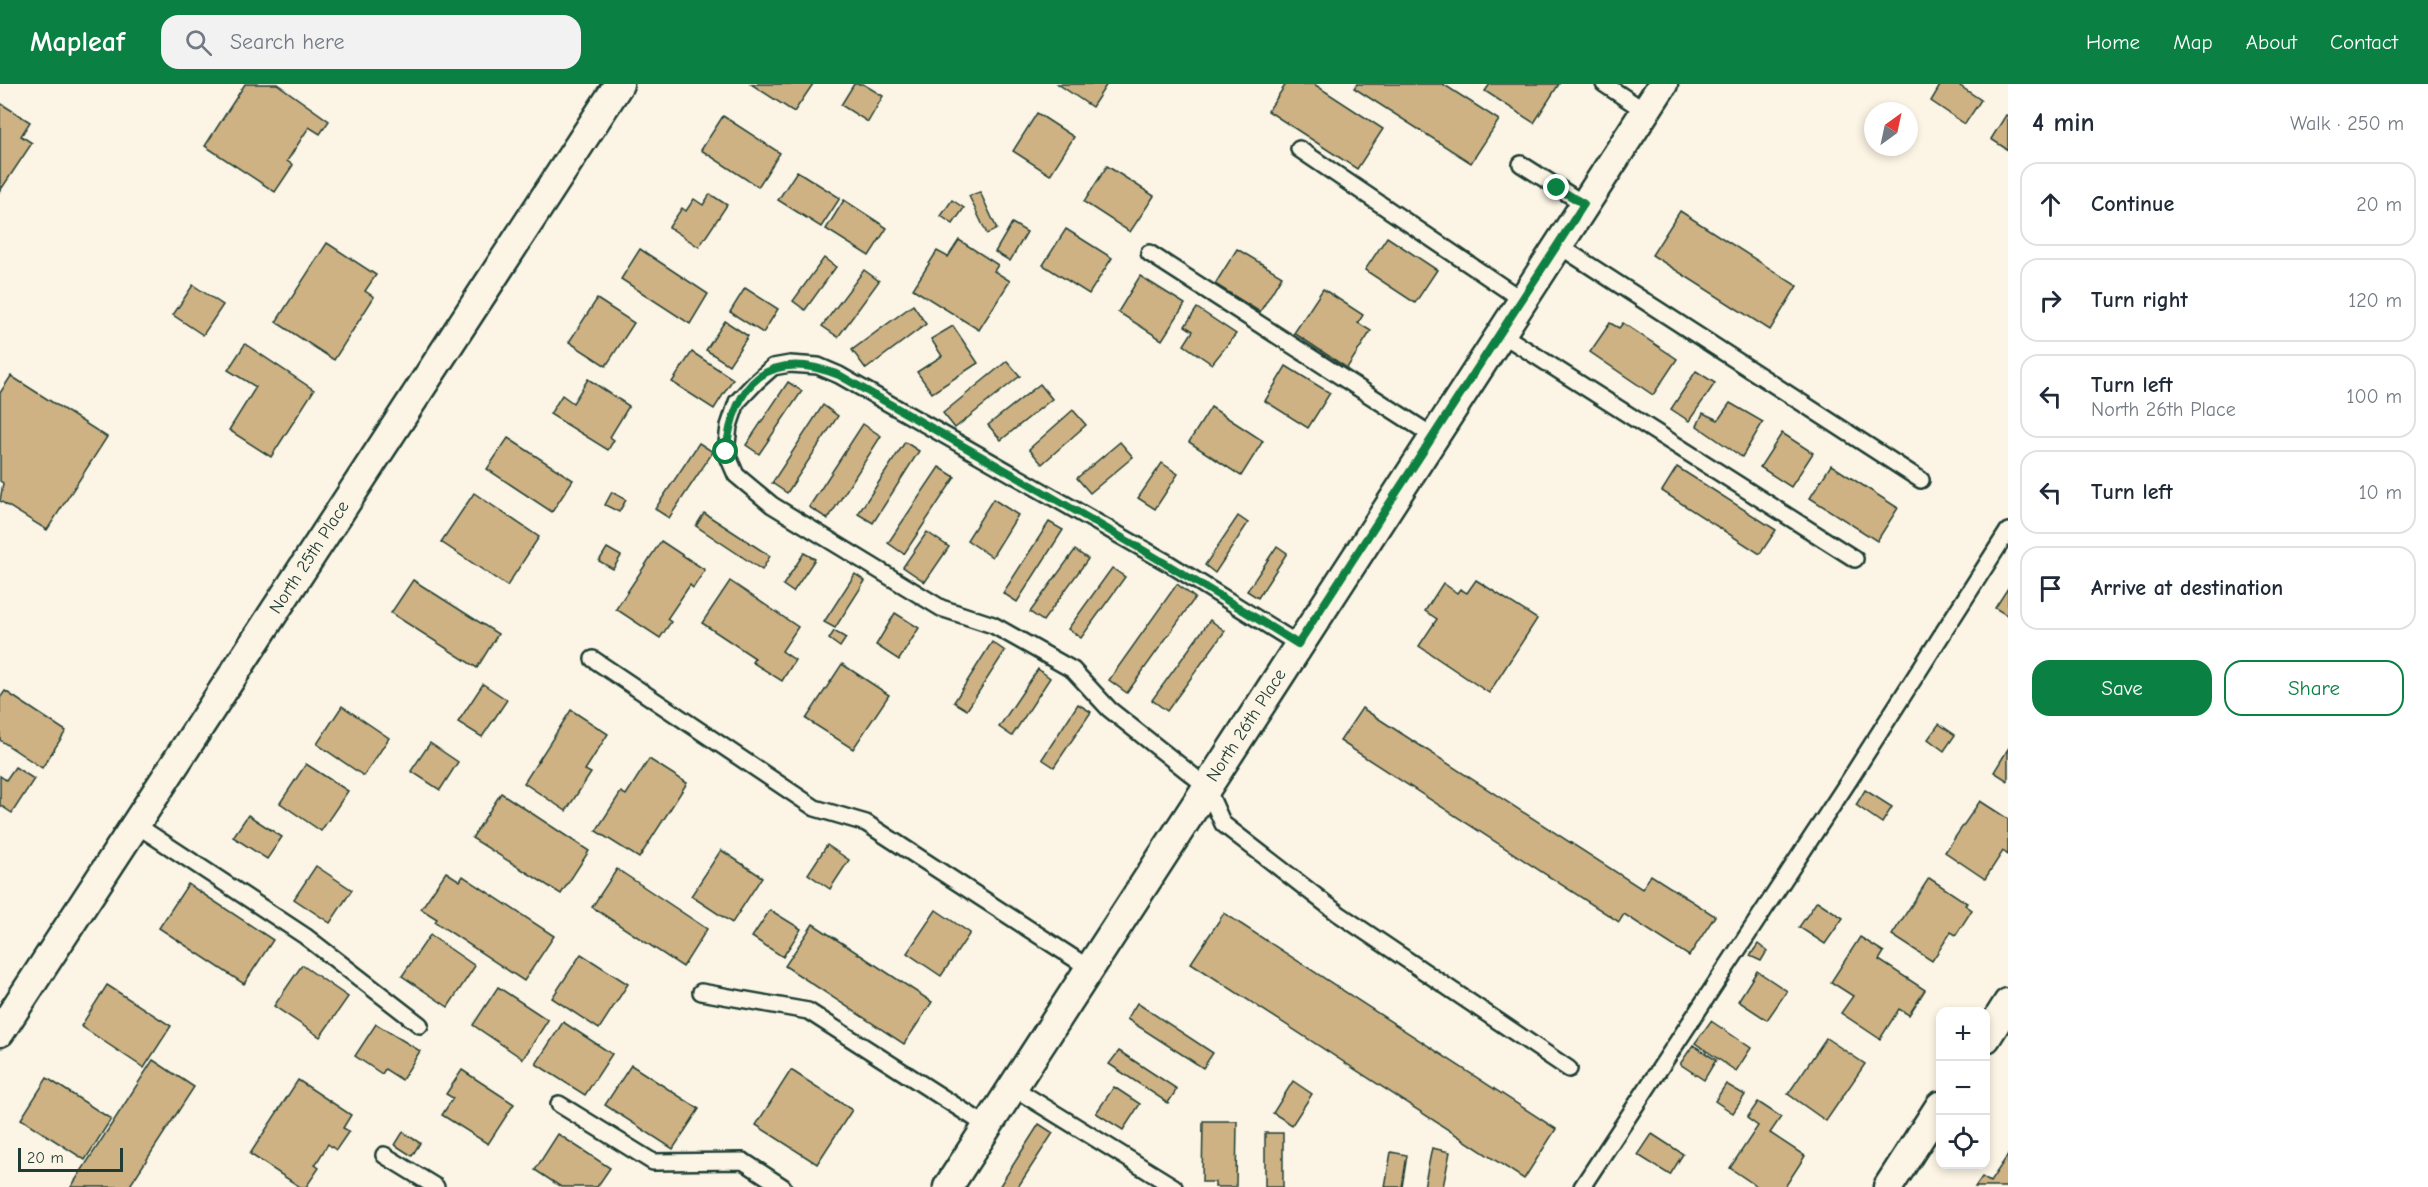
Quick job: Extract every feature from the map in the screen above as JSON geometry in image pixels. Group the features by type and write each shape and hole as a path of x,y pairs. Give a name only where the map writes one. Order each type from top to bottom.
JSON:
{"street":[{"name":"North 25th Place","path":"0,1032 620,84"},
{"name":"North 26th Place","path":"948,1187 1663,84"},
{"path":"1990,1032 2008,1003"},
{"path":"1888,1187 1936,1114"}],"lane":[{"path":"1604,84 1645,111"},
{"path":"1299,149 1522,300"},
{"path":"1521,164 1584,204"},
{"path":"1558,245 1921,480"},
{"path":"1149,253 1433,436"},
{"path":"1500,333 1855,559"},
{"path":"1298,644 1168,563 839,375 818,366 790,363 773,367 737,402 729,426 726,452 736,476 772,505 941,608 993,625 1073,670 1109,709 1206,786 1223,824 1339,914 1569,1069"},
{"path":"1582,1187 1848,782 2008,531"},
{"path":"593,659 815,808 866,823 1089,968"},
{"path":"135,825 305,936 420,1025"},
{"path":"701,992 808,1011 987,1126"},
{"path":"1012,1088 1174,1187"},
{"path":"559,1104 653,1162 742,1161 783,1187"},
{"path":"384,1155 436,1187"}],"building":[{"path":"245,84 277,84 329,121 320,134 309,127 287,161 293,165 275,192 205,146"},
{"path":"751,84 813,84 794,112"},
{"path":"854,84 863,84 883,96 868,122 841,105"},
{"path":"1058,84 1107,84 1092,107"},
{"path":"1286,84 1314,84 1383,129 1357,169 1268,111"},
{"path":"1357,84 1443,84 1499,120 1471,163 1354,88"},
{"path":"1490,84 1559,84 1534,123 1485,91"},
{"path":"1941,84 1957,84 1981,100 1965,124 1931,101"},
{"path":"0,103 30,122 21,136 32,143 0,191"},
{"path":"1037,113 1074,137 1050,175 1013,151"},
{"path":"2006,115 2008,116 2008,150 1991,139"},
{"path":"723,116 780,153 758,187 701,150"},
{"path":"1107,166 1154,196 1130,232 1084,202"},
{"path":"797,171 840,198 821,227 778,200"},
{"path":"980,192 997,229 987,234 969,196"},
{"path":"710,194 727,205 699,247 669,227 682,208 686,211 694,199 703,205"},
{"path":"844,200 887,228 869,256 826,229"},
{"path":"952,200 964,208 953,224 941,216"},
{"path":"1680,211 1797,286 1770,330 1652,255"},
{"path":"1012,223 1027,232 1010,261 995,252"},
{"path":"1066,229 1112,258 1089,294 1043,265"},
{"path":"1387,237 1437,270 1415,303 1365,270"},
{"path":"959,240 998,265 994,271 1010,281 979,330 913,289 937,251 948,257"},
{"path":"327,243 376,275 365,291 374,297 334,360 276,322"},
{"path":"640,249 708,294 690,324 621,279"},
{"path":"1237,249 1282,276 1260,312 1215,284"},
{"path":"824,258 836,267 805,310 793,301"},
{"path":"864,270 879,281 838,337 822,326"},
{"path":"1140,276 1185,304 1162,340 1118,312"},
{"path":"193,285 223,305 203,335 173,315"},
{"path":"745,288 778,309 763,333 730,312"},
{"path":"1323,289 1363,315 1358,323 1371,331 1347,368 1294,333"},
{"path":"597,299 634,323 606,366 569,342"},
{"path":"913,305 926,324 866,369 852,350"},
{"path":"1197,308 1236,334 1212,364 1184,345 1193,331 1185,326"},
{"path":"725,321 748,336 729,365 706,350"},
{"path":"1610,323 1619,328 1623,323 1677,359 1653,395 1590,352"},
{"path":"953,326 978,363 932,393 917,372 942,356 931,339"},
{"path":"245,344 314,390 271,457 229,430 256,387 228,370"},
{"path":"692,352 733,379 714,409 672,382"},
{"path":"1007,361 1020,376 955,428 943,413"},
{"path":"1286,366 1330,393 1308,428 1265,401"},
{"path":"1696,371 1715,383 1689,421 1671,409"},
{"path":"11,376 107,437 47,530 0,501 3,483 0,481 0,393"},
{"path":"588,379 629,406 610,437 614,440 608,450 550,414 562,395 573,403"},
{"path":"788,382 802,391 759,454 746,445"},
{"path":"1040,384 1052,399 1001,440 988,425"},
{"path":"1730,403 1763,422 1742,457 1697,426 1703,413 1718,420"},
{"path":"823,405 838,416 787,493 772,483"},
{"path":"1211,407 1263,441 1241,476 1189,442"},
{"path":"1073,410 1086,425 1042,464 1029,449"},
{"path":"863,424 881,436 828,519 809,507"},
{"path":"1782,433 1813,453 1791,487 1760,467"},
{"path":"508,438 573,480 552,512 487,469"},
{"path":"905,442 919,451 873,523 858,514"},
{"path":"1120,442 1133,457 1090,493 1077,478"},
{"path":"699,443 713,452 669,518 655,509"},
{"path":"1162,463 1178,474 1155,509 1138,498"},
{"path":"1831,465 1898,508 1877,541 1810,498"},
{"path":"939,467 955,477 904,554 888,543"},
{"path":"1677,467 1776,530 1760,554 1662,491"},
{"path":"612,492 626,500 619,512 605,505"},
{"path":"474,493 539,537 507,586 441,542"},
{"path":"993,499 1018,515 992,557 967,540"},
{"path":"704,513 770,556 762,570 696,526"},
{"path":"1238,516 1248,523 1215,573 1205,565"},
{"path":"1049,522 1063,530 1017,602 1003,593"},
{"path":"927,532 949,547 925,582 903,567"},
{"path":"661,541 705,570 693,588 690,585 667,619 671,622 660,638 616,609"},
{"path":"1277,546 1287,553 1258,598 1247,591"},
{"path":"607,548 621,556 613,569 599,561"},
{"path":"1075,550 1088,559 1043,621 1030,612"},
{"path":"804,553 815,559 793,592 783,585"},
{"path":"1112,568 1125,577 1081,638 1068,629"},
{"path":"855,574 865,581 835,628 824,622"},
{"path":"413,580 498,634 477,668 391,613"},
{"path":"1476,580 1537,619 1489,693 1419,646 1437,619 1425,611 1443,583 1457,593 1460,589 1467,593"},
{"path":"730,581 798,627 782,651 795,660 782,681 752,662 755,658 702,623"},
{"path":"1177,584 1195,598 1127,693 1109,680"},
{"path":"2008,588 2008,616 1995,608"},
{"path":"895,613 919,628 899,660 876,645"},
{"path":"1210,620 1225,631 1167,711 1152,700"},
{"path":"834,631 846,638 840,647 829,639"},
{"path":"992,642 1005,651 967,710 954,702"},
{"path":"842,664 889,695 853,749 806,719"},
{"path":"1038,669 1050,678 1012,736 999,727"},
{"path":"483,684 507,700 482,737 458,722"},
{"path":"5,691 66,731 42,768 0,740 0,698"},
{"path":"1078,704 1091,712 1054,767 1042,759"},
{"path":"342,706 389,738 364,776 317,744"},
{"path":"1362,708 1642,889 1651,875 1715,916 1689,956 1624,914 1619,922 1340,741"},
{"path":"571,710 608,734 585,770 591,773 566,811 524,783"},
{"path":"1939,724 1955,735 1944,751 1928,739"},
{"path":"430,743 458,762 440,790 411,771"},
{"path":"2008,749 2008,781 1994,772"},
{"path":"649,759 687,783 639,858 596,831 621,792 626,795"},
{"path":"306,764 348,791 321,831 280,803"},
{"path":"15,767 34,779 12,813 0,805 0,776 6,780"},
{"path":"1865,790 1892,807 1882,823 1856,805"},
{"path":"501,793 589,851 561,894 472,838"},
{"path":"1980,801 2008,819 2008,855 2003,851 1985,879 1945,852"},
{"path":"248,815 282,837 267,859 233,837"},
{"path":"827,845 849,860 830,889 808,874"},
{"path":"721,850 762,877 732,923 691,896"},
{"path":"316,866 352,890 330,923 294,899"},
{"path":"617,869 707,929 683,967 592,907"},
{"path":"446,872 460,881 463,876 554,936 524,981 435,922 437,919 421,909"},
{"path":"1929,878 1967,903 1965,905 1972,910 1956,935 1951,932 1932,961 1892,935"},
{"path":"188,884 273,940 244,984 159,928"},
{"path":"1817,901 1843,918 1825,944 1799,927"},
{"path":"770,910 801,929 783,957 752,937"},
{"path":"936,910 970,933 941,976 907,953"},
{"path":"1224,913 1556,1129 1524,1179 1191,963"},
{"path":"813,924 932,1002 904,1044 785,966"},
{"path":"430,935 475,966 448,1007 402,976"},
{"path":"1860,937 1884,952 1879,960 1925,990 1909,1015 1899,1009 1880,1039 1841,1013 1853,996 1831,982"},
{"path":"1758,944 1767,951 1761,961 1750,956"},
{"path":"581,954 628,984 599,1029 552,998"},
{"path":"302,965 348,997 320,1037 274,1006"},
{"path":"1757,971 1787,991 1767,1020 1738,1001"},
{"path":"107,985 171,1026 144,1068 81,1026"},
{"path":"498,987 548,1020 523,1059 473,1025"},
{"path":"1137,1003 1213,1053 1203,1068 1127,1019"},
{"path":"1711,1021 1751,1048 1736,1071 1695,1043"},
{"path":"563,1022 612,1054 585,1095 536,1064"},
{"path":"376,1024 420,1051 402,1080 385,1069 382,1074 355,1056"},
{"path":"1826,1038 1865,1064 1826,1121 1788,1094"},
{"path":"1693,1045 1716,1060 1704,1080 1680,1064"},
{"path":"1119,1051 1177,1089 1168,1103 1109,1064"},
{"path":"153,1060 194,1087 129,1187 71,1187"},
{"path":"631,1065 699,1109 673,1149 605,1105"},
{"path":"462,1070 514,1104 488,1144 442,1115 453,1098 446,1094"},
{"path":"791,1070 852,1110 817,1164 756,1125"},
{"path":"47,1078 111,1119 85,1160 21,1119"},
{"path":"298,1080 351,1115 343,1128 349,1131 336,1150 328,1144 315,1165 319,1168 306,1187 300,1187 250,1154"},
{"path":"1293,1081 1312,1094 1292,1125 1273,1113"},
{"path":"1726,1084 1745,1095 1733,1113 1715,1101"},
{"path":"1114,1087 1140,1104 1123,1130 1096,1113"},
{"path":"1758,1102 1781,1117 1770,1133 1805,1156 1785,1187 1758,1187 1730,1168 1758,1126 1747,1118"},
{"path":"1203,1121 1237,1121 1236,1187 1215,1187 1215,1182 1202,1182"},
{"path":"1039,1124 1053,1133 1018,1187 999,1187"},
{"path":"403,1132 420,1143 412,1156 395,1145"},
{"path":"1265,1133 1283,1133 1283,1187 1265,1187"},
{"path":"558,1134 610,1168 597,1187 561,1187 535,1170"},
{"path":"1652,1134 1683,1154 1670,1175 1638,1155"},
{"path":"1432,1148 1450,1152 1443,1187 1424,1187"},
{"path":"1391,1152 1407,1155 1402,1187 1385,1187"},
{"path":"2008,1155 2008,1187 1975,1187 1982,1177 1990,1182"}],"route":[{"path":"726,452 729,426 737,402 756,382 773,367 790,363 818,366 839,375 1022,478 1168,563 1298,644 1584,204 1557,188"}]}
